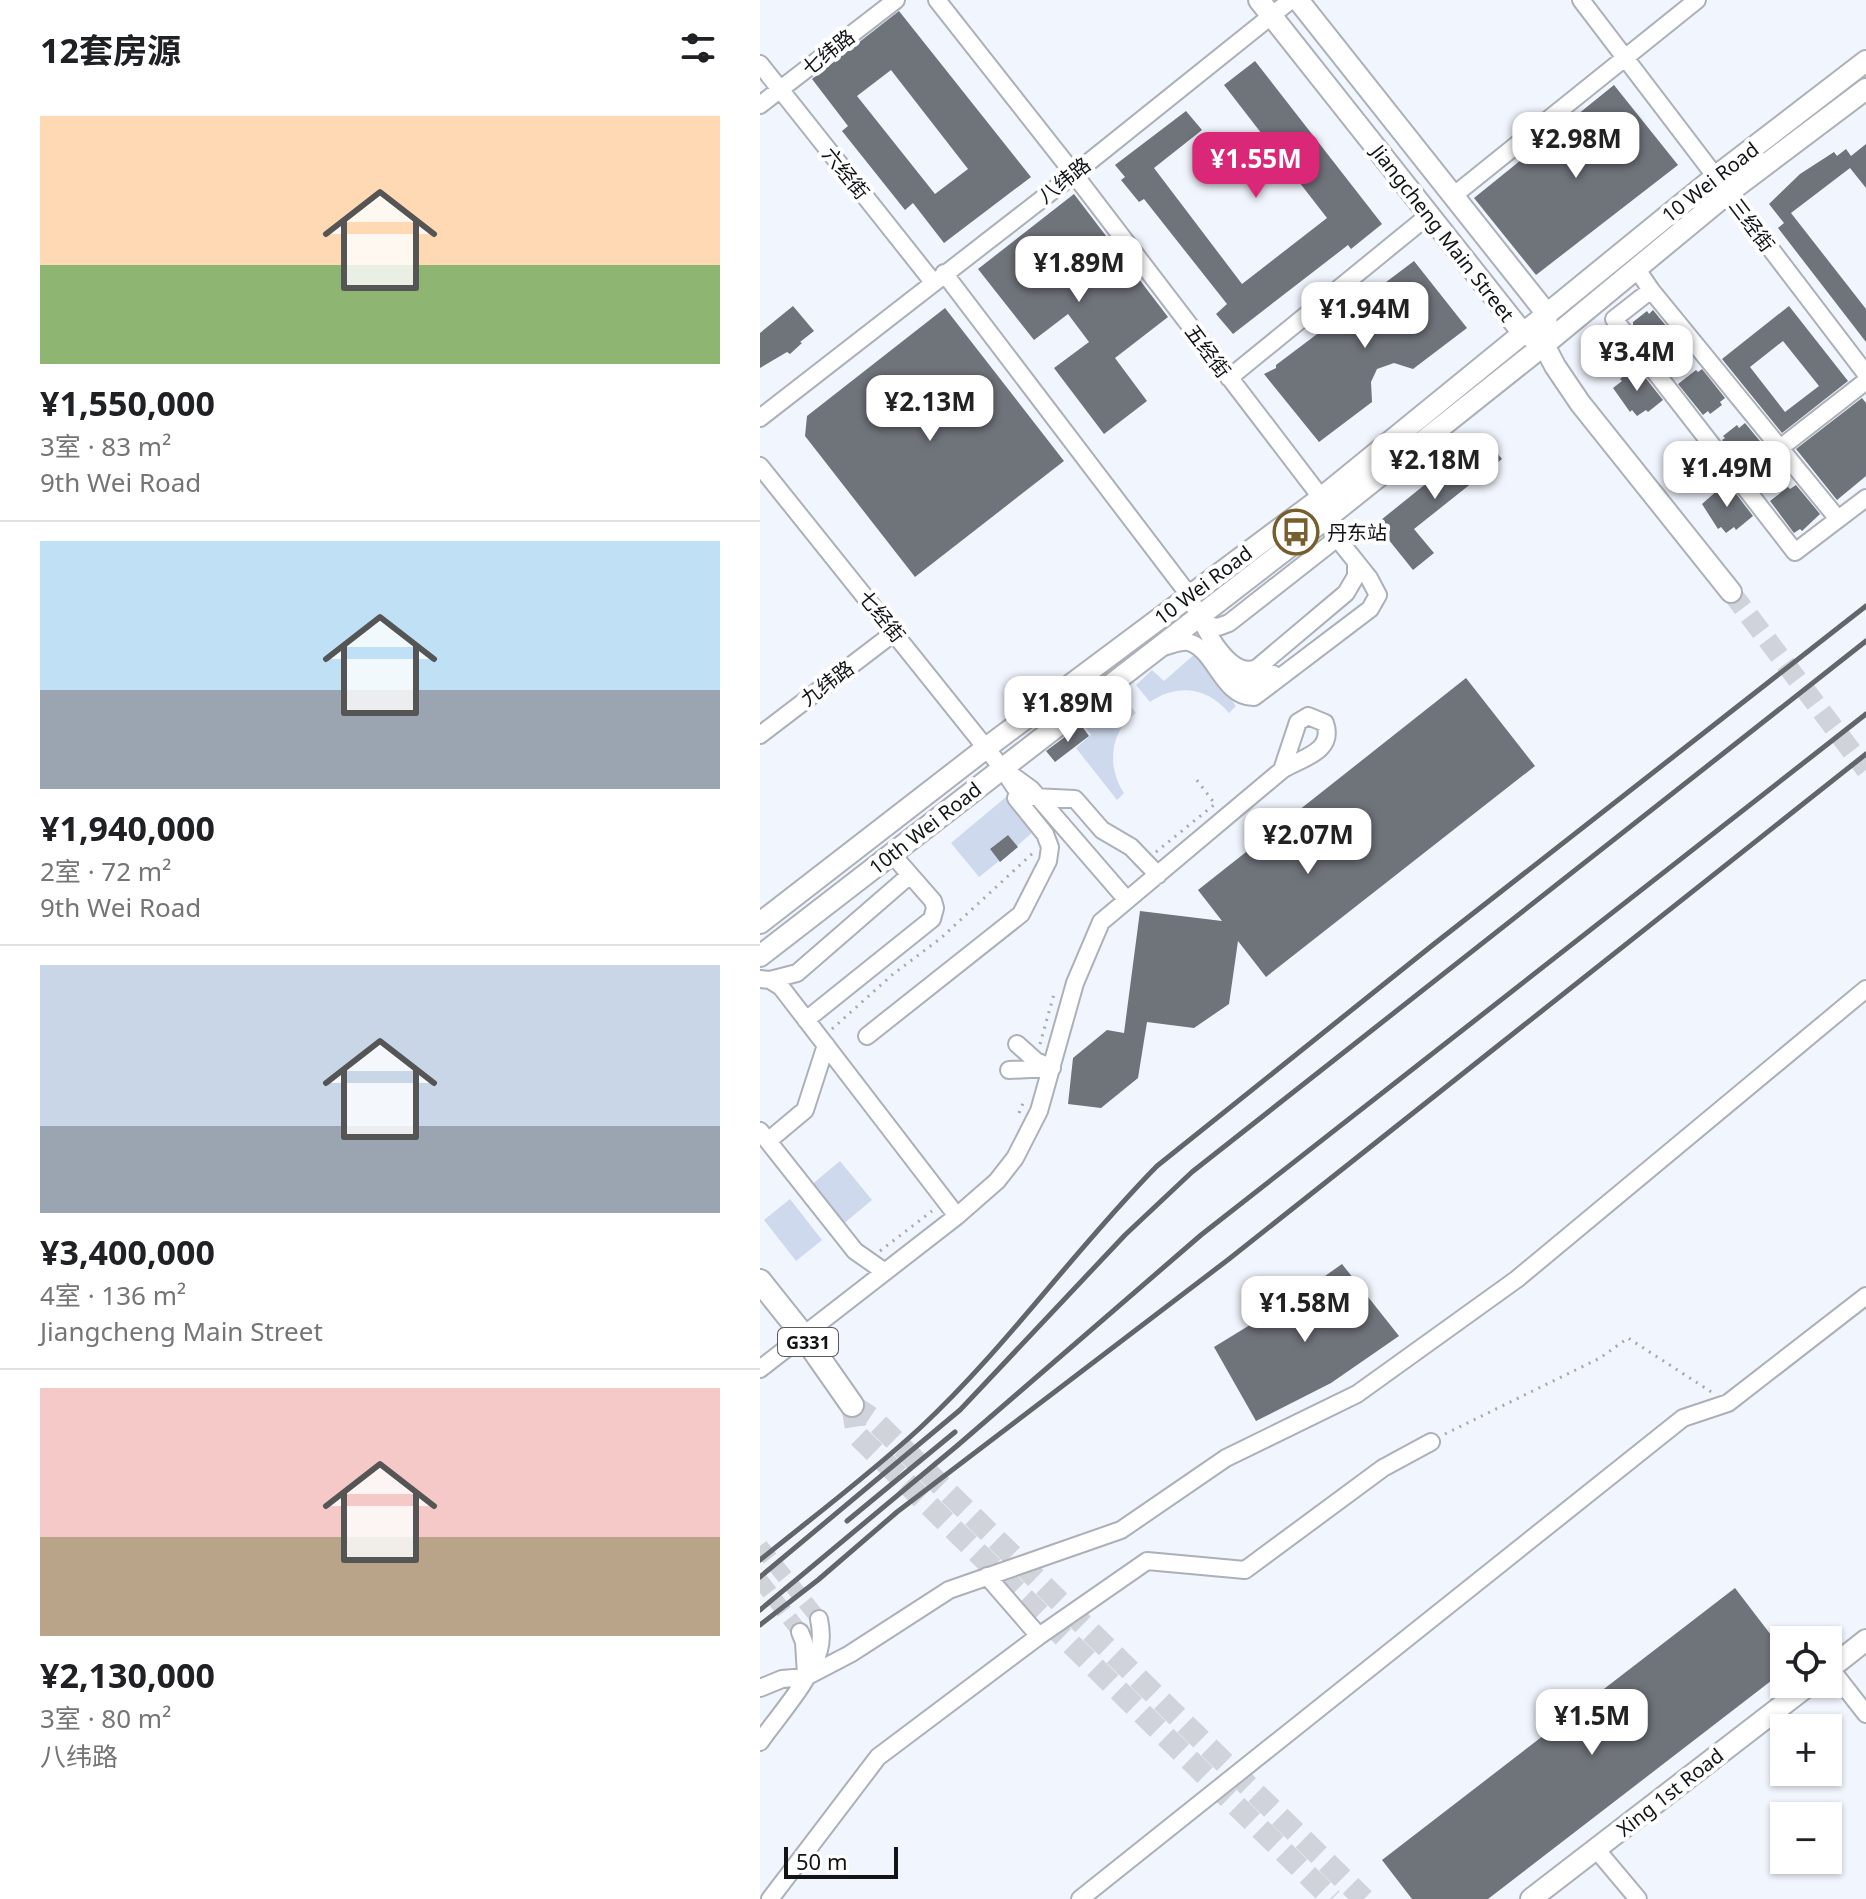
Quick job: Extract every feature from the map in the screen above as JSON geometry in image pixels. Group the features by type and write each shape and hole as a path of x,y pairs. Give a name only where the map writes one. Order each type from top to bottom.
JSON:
{"highway":[{"name":"G331","path":"760,1281 852,1405"}],"main road":[{"name":"Jiangcheng Main Street","path":"1265,8 1522,332 1544,345 1547,314 1298,0"},
{"name":"10 Wei Road","path":"1544,345 1636,268 1721,185 1866,61"},
{"name":"10 Wei Road","path":"760,923 1189,595 1327,506 1522,332 1721,185 1866,89"},
{"name":"10th Wei Road","path":"760,956 1153,650 1201,620 1327,506 1544,345"},
{"path":"1544,345 1564,381 1731,592"},
{"path":"1842,1659 1866,1640"},
{"name":"Xing 1st Road","path":"1531,1899 1792,1698"}],"street":[{"name":"七纬路","path":"760,105 896,0"},
{"name":"五经街","path":"937,0 1327,506"},
{"name":"八纬路","path":"760,418 1074,174 1265,8 1291,0"},
{"name":"三经街","path":"1581,0 1866,374"},
{"path":"1453,196 1697,0"},
{"name":"六经街","path":"760,64 938,278 1189,595 1229,663 1244,670 1254,670 1350,588 1356,576 1356,562"},
{"path":"1229,378 1429,215"},
{"path":"1636,268 1838,519"},
{"path":"1651,290 1614,319 1795,552 1866,498"},
{"path":"1739,480 1866,381"},
{"name":"七经街","path":"760,466 1002,768"},
{"path":"1153,650 1181,642 1197,647 1234,691 1247,697 1258,696 1373,606 1378,595 1369,578 1334,535 1327,506"},
{"path":"1201,620 1218,627 1229,623 1331,543 1334,535"},
{"name":"九纬路","path":"760,735 895,632"},
{"path":"1002,768 1020,795 1075,799 1102,830 1131,847 1158,875"},
{"path":"1002,768 1037,797 1123,903"},
{"path":"760,1369 988,1191 1015,1158 1039,1111 1068,1007 1101,922 1282,770"},
{"path":"867,1036 1021,914 1049,856 1050,847 1043,831 1016,798 1020,795"},
{"path":"1043,831 1064,840 1123,903"},
{"path":"806,1020 930,923 934,916 934,904 891,853"},
{"path":"765,980 797,973 910,875"},
{"path":"765,980 781,987 957,1216"},
{"path":"760,1688 782,1679 806,1677 850,1654 949,1590 1121,1530 1226,1458 1357,1394 1517,1279 1866,989"},
{"path":"824,1043 805,1110 764,1136 855,1251 885,1272"},
{"path":"1017,1044 1036,1061 1052,1068"},
{"path":"1009,1070 1052,1068"},
{"path":"1080,1899 1683,1418 1728,1403 1866,1296"},
{"path":"770,1899 878,1757 1039,1636 1147,1561 1245,1570 1383,1468 1431,1442"},
{"path":"987,1576 1039,1636"},
{"path":"760,1742 806,1677 819,1652 819,1619"},
{"path":"800,1632 806,1654 806,1677"},
{"path":"1842,1685 1866,1714"},
{"path":"1596,1849 1638,1899"}],"path":[{"path":"1156,852 1215,804 1196,779"},
{"path":"824,1043 831,1029 892,975 941,938 1039,848"},
{"path":"1016,1120 1029,1087"},
{"path":"874,1256 932,1211"},
{"path":"1431,1442 1600,1358 1628,1338 1728,1403"}],"shaded area":[{"path":"1196,653 1236,706 1229,713 1212,698 1192,691 1171,692 1150,702 1136,685 1152,670 1164,681"},
{"path":"1119,696 1136,713 1120,730 1116,740 1113,761 1124,793 1117,800 1076,748 1091,735 1083,724"},
{"path":"1006,797 1034,831 1017,846 1008,835 990,849 999,861 979,877 951,843"},
{"path":"840,1161 872,1200 842,1225 810,1186"},
{"path":"790,1199 822,1240 796,1261 764,1220"}],"building":[{"path":"899,11 1031,177 944,243 913,203 905,210 842,131 848,126 812,79","holes":["891,70 968,169 935,194 857,96"]},
{"path":"1255,61 1382,224 1351,249 1348,245 1233,334 1216,314 1227,304 1144,199 1139,202 1121,180 1125,177 1115,165 1186,111 1202,130 1154,168 1242,284 1327,218 1224,85"},
{"path":"1614,85 1678,165 1536,275 1474,198"},
{"path":"1866,144 1866,188 1850,168 1791,213 1866,309 1866,342 1778,228 1784,223 1769,204 1800,174 1834,152 1837,156 1846,149 1851,156"},
{"path":"1074,194 1168,317 1115,358 1147,401 1104,434 1054,368 1089,342 1068,314 1034,340 978,269"},
{"path":"1414,261 1467,328 1413,369 1394,363 1377,369 1371,382 1372,402 1319,442 1264,374 1276,368"},
{"path":"793,306 814,331 790,354 787,352 760,368 760,333"},
{"path":"1789,306 1848,381 1782,433 1722,359","holes":["1783,341 1819,386 1785,412 1750,367"]},
{"path":"945,308 1064,461 915,577 805,436 807,416"},
{"path":"1653,310 1677,339 1658,358 1633,326 1633,322"},
{"path":"1636,366 1663,400 1637,416 1632,410 1630,412 1613,388"},
{"path":"1702,369 1725,398 1720,402 1722,405 1703,415 1678,384"},
{"path":"1862,398 1866,403 1866,476 1837,500 1796,449"},
{"path":"1745,423 1764,446 1741,465 1722,440 1737,425 1739,428"},
{"path":"1484,437 1502,459 1414,529 1434,553 1413,570 1376,524"},
{"path":"1727,482 1753,516 1736,530 1734,527 1726,533 1721,527 1718,529 1702,504"},
{"path":"1796,485 1820,514 1802,531 1800,529 1794,533 1770,501 1788,487 1790,489"},
{"path":"1466,678 1535,766 1266,977 1238,941 1229,1004 1194,1028 1147,1022 1138,1078 1101,1108 1068,1104 1073,1058 1107,1030 1124,1033 1140,911 1222,921 1198,890"},
{"path":"1081,725 1089,736 1055,762 1046,751"},
{"path":"1008,835 1018,847 1000,862 990,849"},
{"path":"1342,1264 1399,1336 1331,1383 1256,1421 1214,1347 1291,1300"},
{"path":"1735,1588 1770,1634 1770,1682 1488,1899 1412,1899 1382,1860"}],"tunnel":[{"path":"1731,592 1866,770"},
{"path":"852,1405 873,1419 1364,1899"},
{"path":"852,1405 857,1435 1332,1899"},
{"path":"760,1546 819,1619"},
{"path":"760,1580 800,1632"}],"railway":[{"path":"760,1560 920,1428 982,1365 1157,1166 1434,944 1866,606"},
{"path":"760,1577 960,1410 1125,1235 1192,1172 1866,641"},
{"path":"760,1610 958,1445 1201,1235 1866,714"},
{"path":"760,1625 897,1512 1229,1259 1866,754"},
{"path":"847,1521 955,1432"}],"place":[{"name":"丹东站","path":"1296,532"}]}
